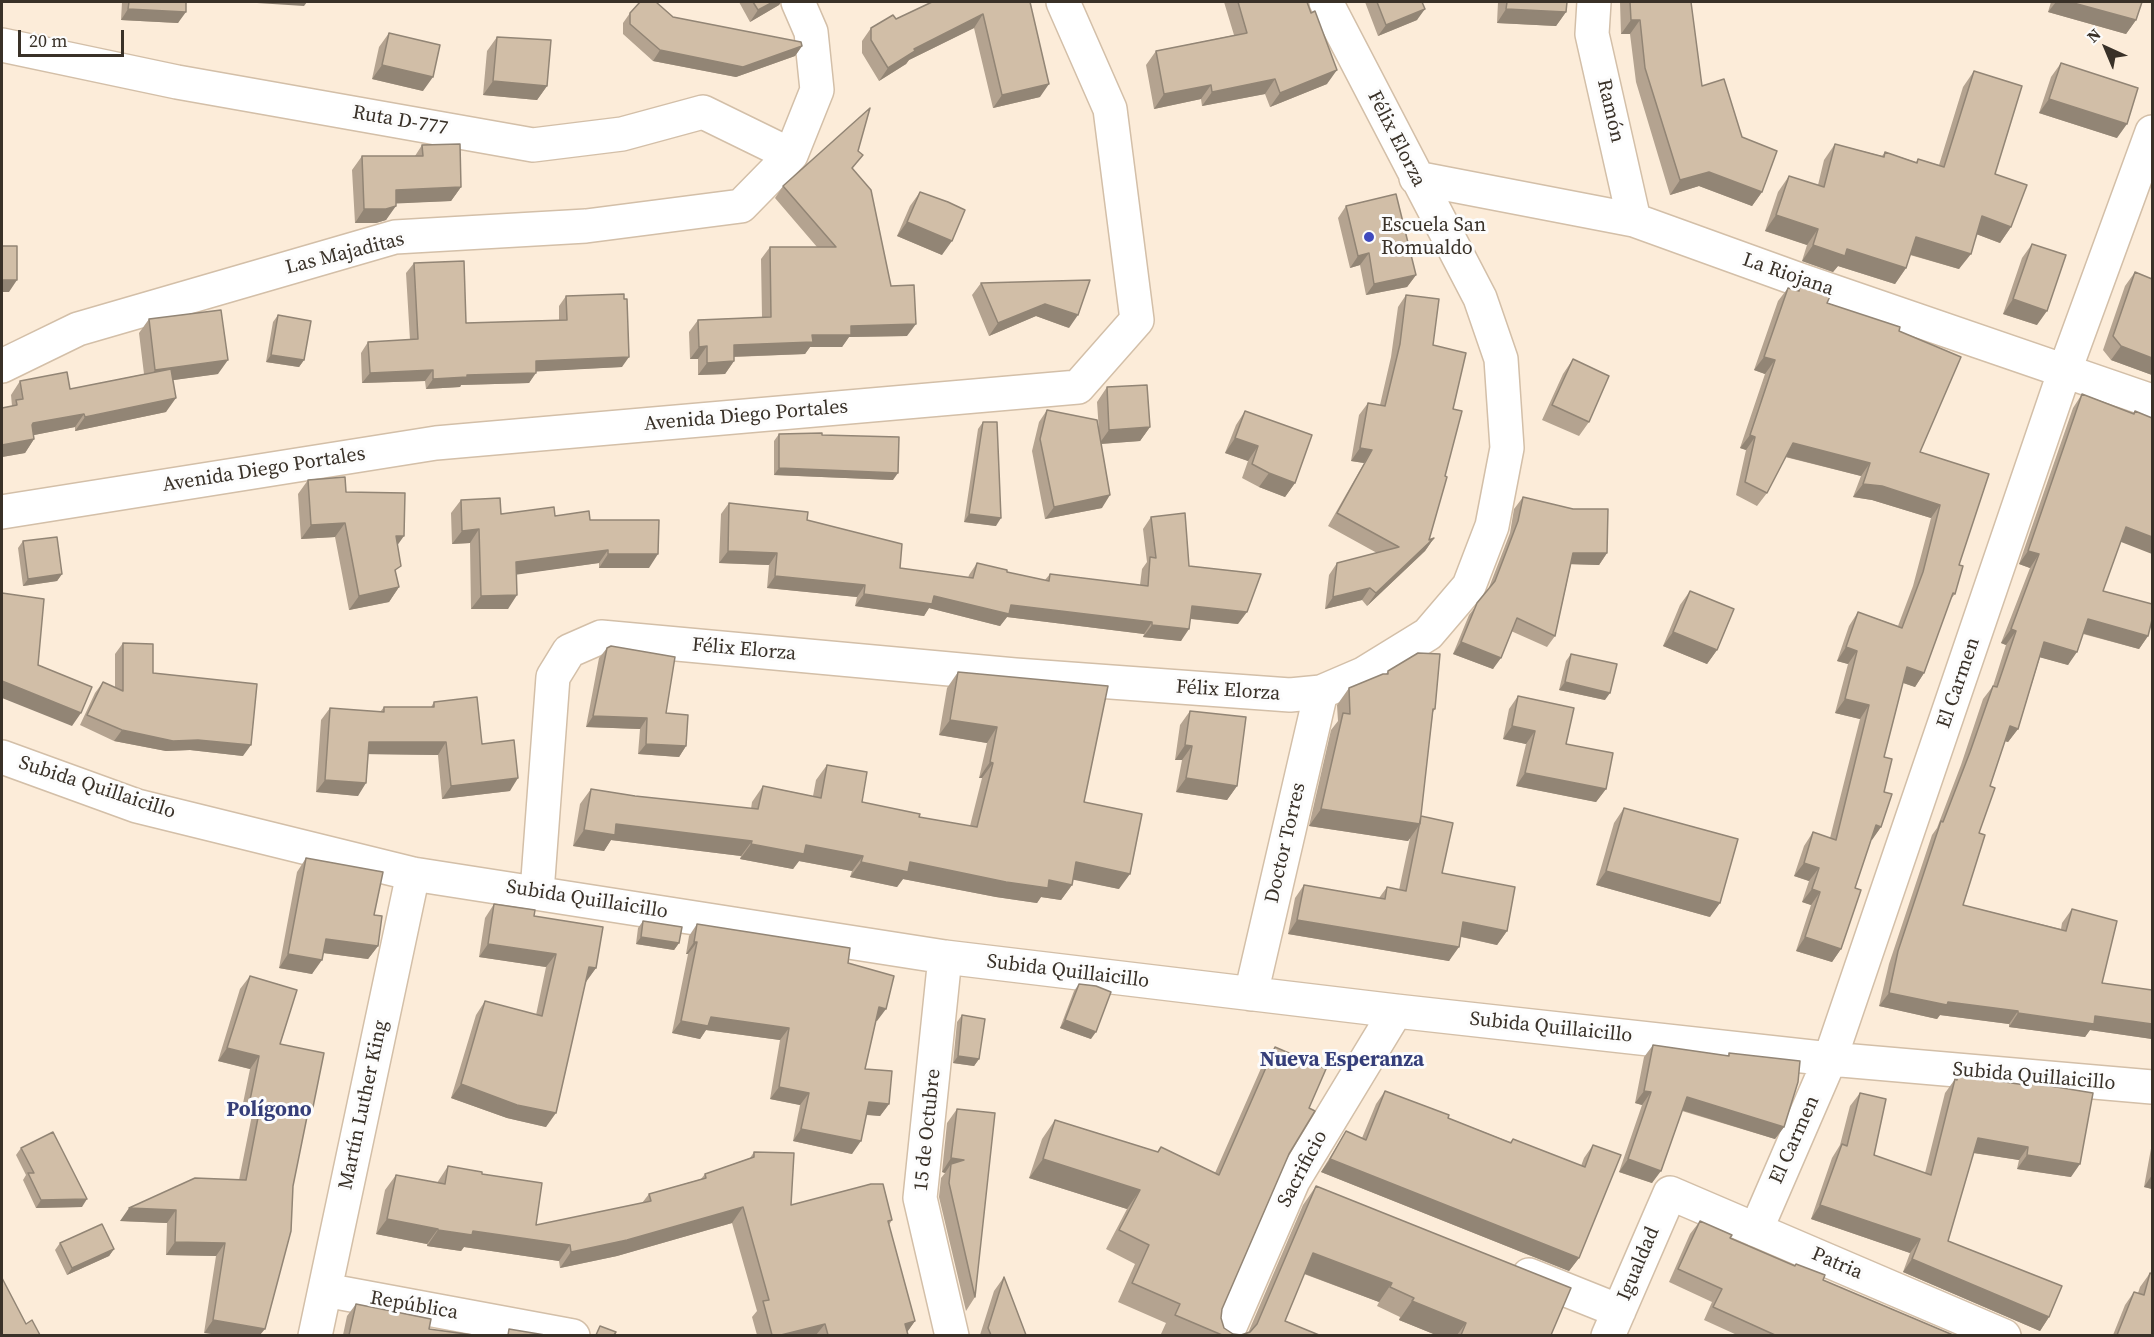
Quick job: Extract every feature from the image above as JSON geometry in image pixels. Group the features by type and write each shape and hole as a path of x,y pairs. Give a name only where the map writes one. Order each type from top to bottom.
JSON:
{"street":[{"path":"791,155 817,90 811,32 798,2"},
{"name":"Avenida Diego Portales","path":"2,512 436,443 1078,387 1137,320 1110,109 1063,2"},
{"name":"Félix Elorza","path":"537,892 553,677 568,651 601,637 1026,676 1290,695 1322,692 1363,674 1428,634 1469,586 1492,526 1507,448 1501,359 1480,298 1326,2"},
{"name":"Ramón","path":"1594,2 1592,34 1634,220"},
{"name":"Ruta D-777","path":"2,45 177,82 533,145 622,135 703,112 791,155"},
{"name":"El Carmen","path":"1756,1230 1830,1059 2065,370 2152,132"},
{"name":"Las Majaditas","path":"2,366 78,329 395,237 586,226 741,206 791,155"},
{"name":"La Riojana","path":"1416,178 1634,220 1800,280 2152,401"},
{"name":"Doctor Torres","path":"1251,994 1322,692"},
{"name":"Subida Quillaicillo","path":"2,757 137,806 413,874 945,957 1396,1011 1830,1059 2152,1087"},
{"name":"Martín Luther King","path":"315,1335 413,874"},
{"name":"15 de Octubre","path":"945,957 920,1198 952,1335"},
{"name":"Sacrificio","path":"1226,1335 1293,1181 1396,1011"},
{"path":"1293,1181 1325,1193"},
{"name":"Patria","path":"1670,1193 2004,1335"},
{"name":"Igualdad","path":"1614,1323 1670,1193"},
{"path":"1499,1263 1614,1323"},
{"name":"República","path":"325,1290 573,1335"}],"building":[{"path":"129,2 186,2 186,12 128,9"},
{"path":"640,2 656,2 673,17 801,42 802,46 743,67 660,50 630,24 630,13"},
{"path":"753,2 773,2 758,10"},
{"path":"932,2 1030,2 1049,84 1002,95 983,14 914,49 915,51 888,68 871,40 871,28 893,15 896,19"},
{"path":"1238,2 1307,2 1311,13 1315,11 1337,70 1280,93 1275,79 1212,92 1211,85 1164,94 1156,51 1247,33"},
{"path":"1377,2 1422,2 1425,9 1386,25"},
{"path":"1507,2 1567,2 1566,12 1506,9"},
{"path":"1630,2 1691,2 1702,86 1724,79 1742,137 1777,151 1762,192 1709,172 1680,180 1645,68 1640,20 1631,20"},
{"path":"2070,2 2142,2 2136,20"},
{"path":"389,33 440,45 433,77 382,65"},
{"path":"497,37 551,40 547,86 493,81"},
{"path":"2061,63 2138,88 2127,124 2049,99"},
{"path":"1974,71 2022,86 1995,174 2027,185 2011,227 1982,216 1971,254 1916,237 1906,268 1847,249 1845,256 1813,245 1818,229 1776,215 1789,176 1824,187 1835,144 1884,157 1885,152 1917,163 1918,159 1944,167"},
{"path":"870,108 858,151 863,155 852,168 871,190 891,286 914,285 916,324 851,326 851,335 812,335 813,342 734,345 734,361 707,363 707,346 699,347 698,320 771,317 770,247 836,247 783,186"},
{"path":"460,144 461,187 396,190 396,206 386,209 364,209 362,156 423,156 422,145"},
{"path":"920,192 965,210 952,241 907,222"},
{"path":"1396,194 1416,275 1374,284 1369,253 1358,256 1346,206"},
{"path":"2032,244 2066,255 2047,311 2013,299"},
{"path":"2,246 17,246 17,280 2,280"},
{"path":"464,261 466,323 567,320 566,296 624,294 624,299 627,299 629,357 536,361 536,373 467,375 467,377 433,379 433,370 370,373 368,342 418,339 414,263"},
{"path":"2135,272 2152,279 2152,358 2121,346 2113,336"},
{"path":"1090,280 1078,315 1045,304 998,323 981,283"},
{"path":"1801,283 1831,294 1827,303 1900,327 1899,331 1961,357 1920,452 1989,474 1959,565 1963,566 1955,594 1953,593 1924,673 1907,667 1884,757 1892,759 1884,792 1892,794 1881,827 1876,825 1855,888 1861,890 1841,949 1805,937 1820,892 1812,889 1819,868 1804,863 1813,832 1836,840 1869,705 1845,699 1857,651 1846,647 1858,612 1902,628 1923,572 1940,505 1882,486 1863,484 1870,463 1793,443 1767,493 1745,482 1755,437 1750,435 1775,360 1764,357 1788,288 1799,291"},
{"path":"1406,295 1439,299 1433,345 1466,353 1453,409 1462,411 1445,476 1447,477 1429,540 1434,538 1376,593 1370,588 1333,597 1337,563 1399,547 1337,513 1372,450 1360,448 1368,403 1385,406 1400,344"},
{"path":"221,310 228,360 155,370 149,319"},
{"path":"278,315 311,321 304,360 271,355"},
{"path":"1573,359 1609,376 1589,422 1552,405"},
{"path":"171,369 176,398 85,417 84,414 33,423 34,439 2,445 2,408 17,405 16,400 23,399 20,381 67,372 70,389"},
{"path":"1147,385 1150,427 1109,430 1107,387"},
{"path":"2082,394 2134,414 2135,411 2152,418 2152,537 2126,527 2103,591 2152,604 2152,620 2148,636 2088,619 2077,652 2044,642 2018,729 2010,726 1990,786 1995,788 1979,833 1985,835 1963,905 2066,931 2072,909 2117,921 2102,983 2152,990 2152,1024 2095,1016 2094,1024 2018,1013 2018,1011 1948,1002 1947,1005 1889,993 1898,951 1941,821 1943,822 1970,752 1993,686 1997,687 2016,631 2011,629 2039,554 2028,551"},
{"path":"1047,410 1097,420 1110,495 1054,507 1040,439"},
{"path":"1245,411 1312,435 1295,483 1252,464 1258,446 1235,438"},
{"path":"983,422 997,422 1001,518 969,514"},
{"path":"822,433 822,435 899,437 898,473 779,468 779,434"},
{"path":"345,477 346,492 405,493 404,536 396,536 401,566 395,570 399,587 359,596 345,523 311,525 308,480"},
{"path":"1523,497 1573,509 1608,509 1607,553 1573,553 1555,636 1517,618 1501,658 1461,642 1477,603 1495,581 1518,521"},
{"path":"500,498 501,514 554,507 555,516 589,511 590,520 659,520 658,554 608,554 608,550 516,562 517,595 481,596 479,529 462,531 461,500"},
{"path":"729,503 808,512 807,520 902,544 900,568 973,578 977,563 1049,581 1050,574 1148,586 1150,557 1156,558 1151,517 1185,513 1189,566 1261,574 1247,612 1192,606 1189,629 1152,625 1152,622 1011,605 1009,614 934,596 932,604 864,594 865,585 775,576 777,553 728,551"},
{"path":"57,537 62,574 28,579 23,541"},
{"path":"1690,591 1734,609 1717,650 1673,632"},
{"path":"2,593 44,599 38,665 92,687 81,713 2,681"},
{"path":"123,643 153,644 153,673 257,684 251,745 198,740 173,741 122,730 87,715 103,682 123,691"},
{"path":"611,646 675,657 666,713 688,715 686,746 646,744 647,718 593,716 607,648"},
{"path":"1418,653 1440,654 1420,824 1321,809 1343,713 1350,714 1349,688 1388,674 1388,671"},
{"path":"1571,654 1617,664 1610,693 1565,682"},
{"path":"958,672 1108,686 1084,802 1142,814 1130,874 1076,862 1072,885 1049,880 1048,888 1006,882 910,862 908,872 861,862 863,856 806,845 804,854 751,844 752,841 616,824 615,835 584,830 591,789 758,809 763,786 821,798 827,765 867,772 862,802 920,814 919,817 977,827 993,763 990,762 997,727 950,720"},
{"path":"1518,696 1574,708 1566,744 1613,753 1606,789 1525,773 1535,731 1512,726"},
{"path":"477,697 482,744 514,740 518,778 451,786 446,742 369,742 366,783 325,780 330,708 384,712 384,707 434,707 434,702"},
{"path":"1190,711 1246,717 1237,786 1186,778 1192,746 1185,745"},
{"path":"1624,808 1738,839 1720,903 1606,871"},
{"path":"1421,816 1453,823 1442,873 1515,887 1507,931 1463,922 1459,947 1297,920 1304,885 1385,899 1387,887 1406,891"},
{"path":"306,858 383,872 374,915 382,916 378,946 326,939 322,960 288,954"},
{"path":"494,904 535,910 534,916 603,927 596,968 589,967 556,1113 517,1105 461,1084 485,1001 542,1016 556,954 488,944"},
{"path":"643,921 682,927 679,943 641,937"},
{"path":"697,924 850,948 848,963 894,976 886,1009 879,1007 865,1069 892,1071 889,1104 869,1102 861,1141 801,1129 809,1093 779,1087 789,1028 711,1017 708,1026 681,1021 697,942 694,942"},
{"path":"250,976 297,990 280,1044 324,1053 312,1112 308,1112 293,1186 291,1231 265,1329 213,1320 225,1243 175,1242 176,1210 129,1208 195,1178 246,1180 261,1102 250,1100 259,1056 227,1048"},
{"path":"1079,984 1096,986 1111,992 1096,1032 1065,1020"},
{"path":"962,1015 985,1019 979,1059 958,1056"},
{"path":"1653,1045 1729,1056 1729,1053 1800,1061 1798,1082 1784,1127 1687,1097 1661,1171 1628,1159 1651,1092 1644,1091"},
{"path":"1275,1047 1326,1069 1309,1108 1315,1111 1289,1154 1222,1309 1221,1318 1224,1328 1233,1334 1241,1335 1222,1335 1175,1315 1180,1304 1132,1283 1149,1245 1119,1230 1140,1190 1043,1159 1055,1120 1158,1152 1161,1147 1219,1175"},
{"path":"1958,1075 2025,1085 2026,1082 2093,1093 2080,1164 2027,1155 2028,1147 1978,1138 1948,1241 2062,1286 2049,1317 1912,1259 1920,1239 1820,1205 1842,1144 1847,1146 1860,1093 1886,1099 1874,1155 1931,1175 1955,1079 1957,1080"},
{"path":"1385,1091 1449,1115 1448,1118 1511,1143 1513,1139 1585,1167 1593,1145 1621,1155 1579,1258 1330,1159 1346,1131 1366,1140"},
{"path":"957,1109 995,1113 975,1297 949,1183 951,1164 964,1160 951,1158"},
{"path":"53,1132 87,1199 41,1200 28,1173 34,1173 21,1148"},
{"path":"754,1152 794,1153 791,1205 871,1184 883,1184 892,1220 888,1221 915,1321 905,1324 908,1335 828,1335 825,1324 781,1335 772,1335 763,1301 769,1300 743,1207 627,1240 571,1252 570,1245 473,1231 472,1235 387,1219 396,1175 445,1184 448,1166 482,1172 482,1174 542,1183 536,1225 651,1201 649,1194 706,1178 705,1174 754,1157"},
{"path":"1316,1186 1571,1288 1551,1335 1461,1335 1466,1323 1412,1301 1414,1298 1390,1287 1392,1283 1313,1253 1285,1321 1319,1335 1241,1335 1250,1332 1257,1324"},
{"path":"1700,1221 1732,1235 1730,1238 1795,1266 1796,1264 1825,1275 1823,1280 1953,1335 1775,1335 1713,1307 1722,1289 1678,1269"},
{"path":"102,1224 114,1249 72,1268 60,1243"},
{"path":"2150,1273 2152,1274 2152,1335 2117,1335 2134,1292 2144,1295"},
{"path":"1004,1277 1026,1335 991,1335 988,1328"},
{"path":"2,1278 26,1324 32,1320 40,1335 2,1335"},
{"path":"356,1304 431,1319 429,1329 473,1335 349,1335"},
{"path":"600,1326 616,1332 614,1335 596,1335"},
{"path":"509,1329 545,1335 508,1335"}],"place":[{"name":"Escuela San Romualdo","path":"1369,237"}],"district":[{"name":"Nueva Esperanza","path":"1342,1061"},
{"name":"Polígono","path":"269,1111"}]}
